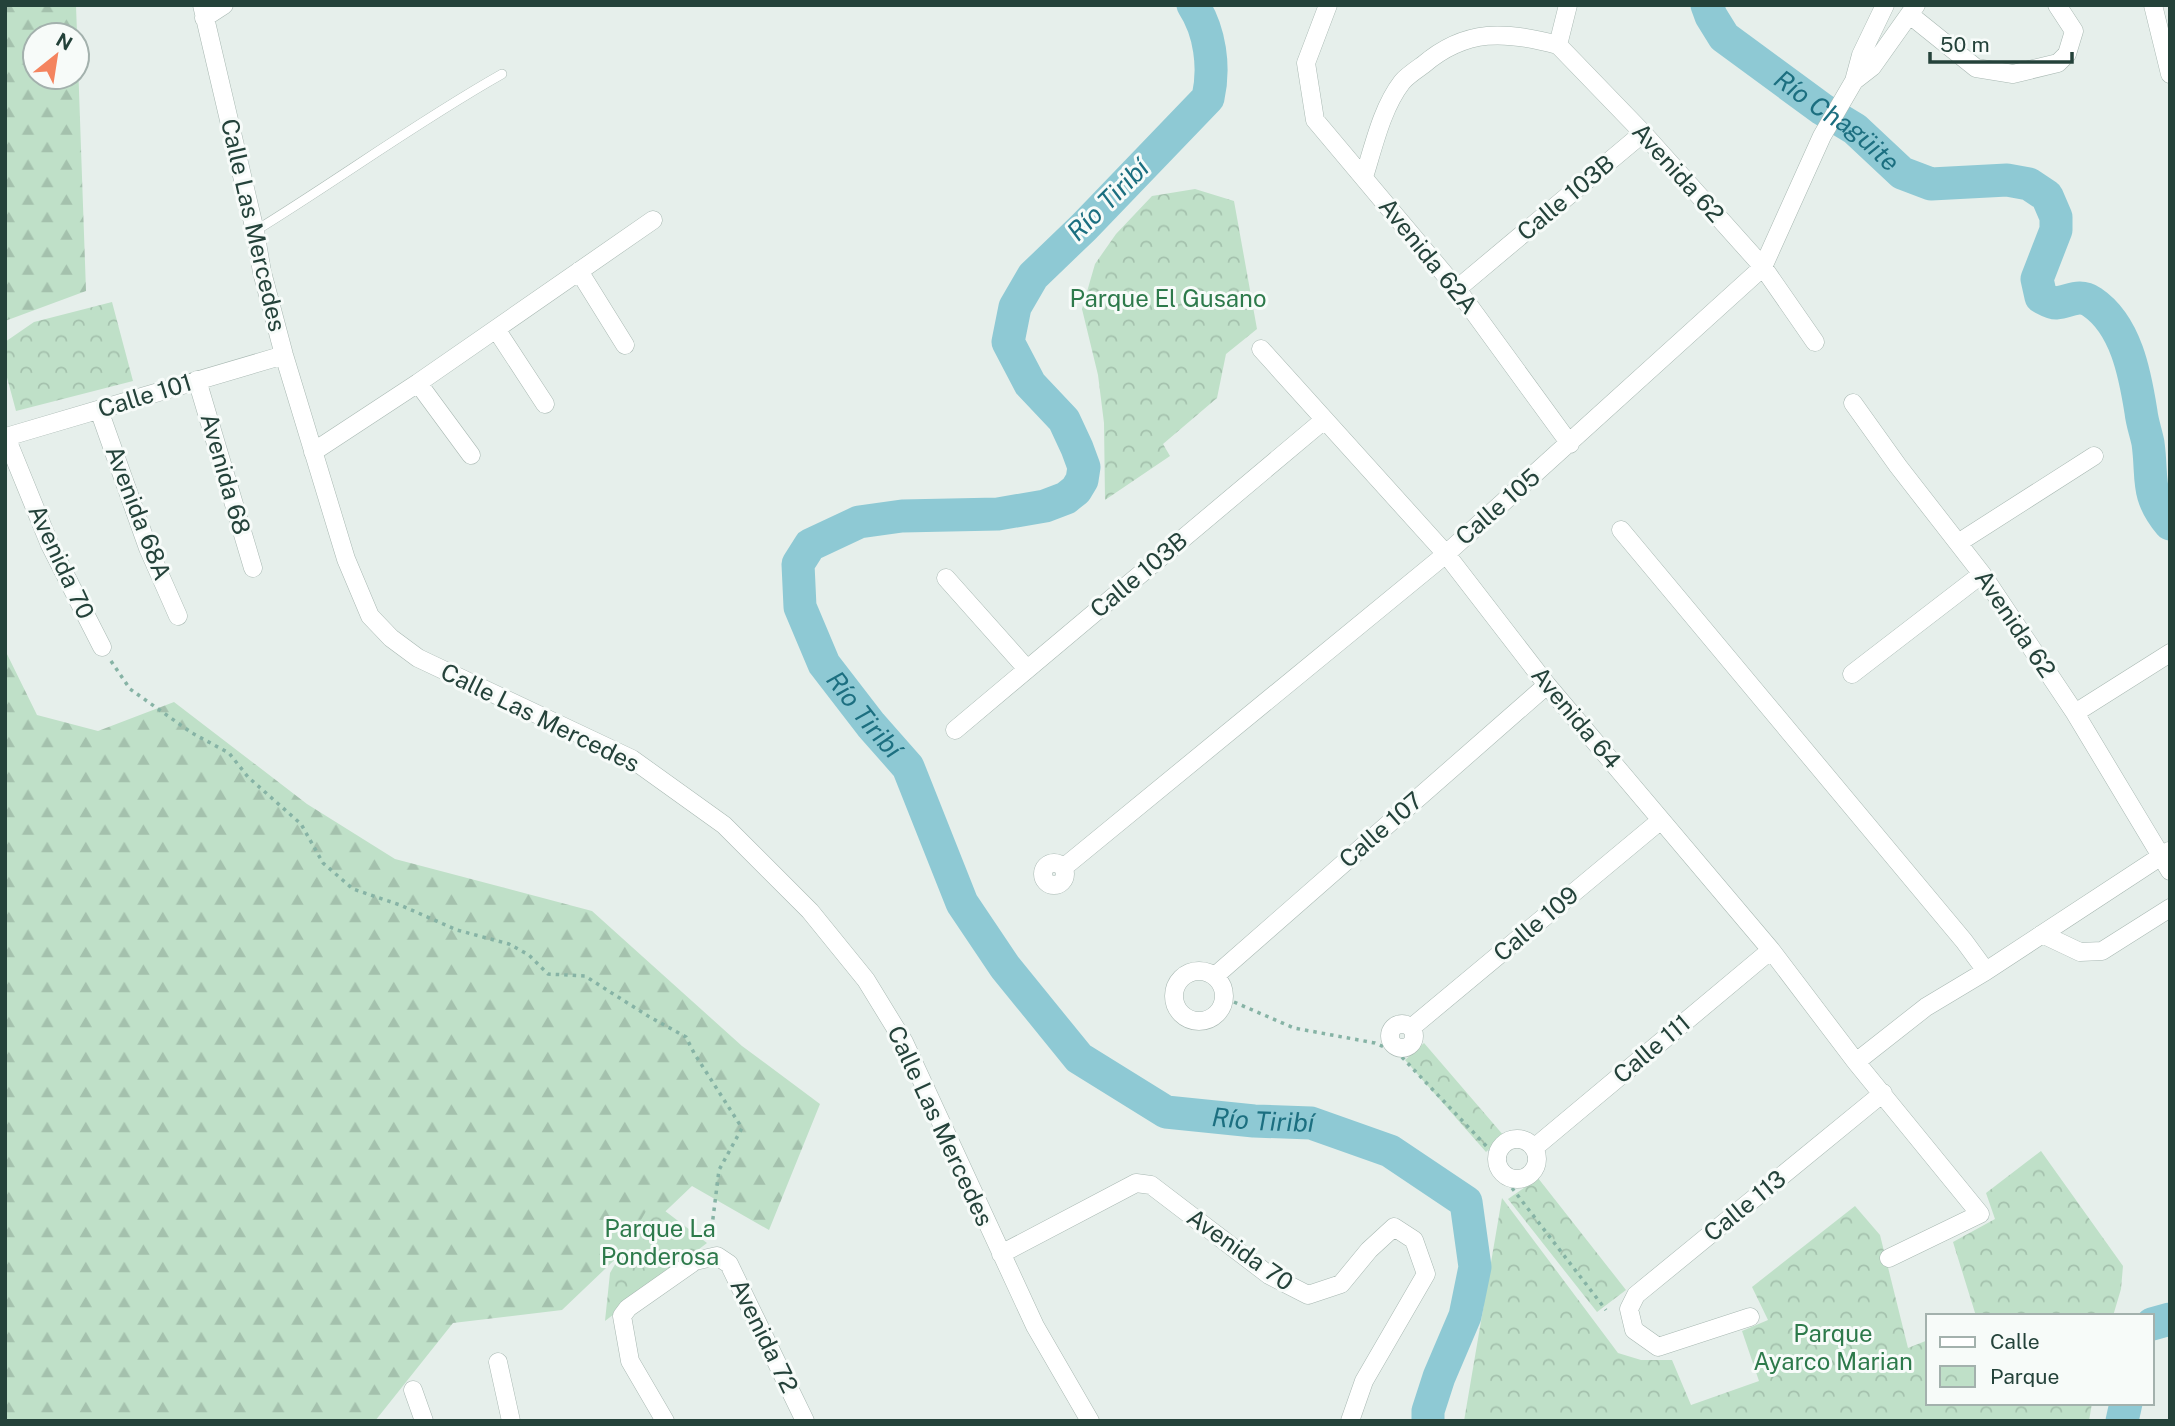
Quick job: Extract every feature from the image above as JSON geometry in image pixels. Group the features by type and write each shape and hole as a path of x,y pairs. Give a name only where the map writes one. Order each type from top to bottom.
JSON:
{"street":[{"path":"203,12 224,5"},
{"name":"Avenida 62A","path":"1328,5 1306,63 1315,120 1457,289 1570,444"},
{"path":"1364,177 1381,122 1402,82 1440,50 1478,35 1528,37 1559,45 1569,5"},
{"name":"Calle 105","path":"1063,868 1446,554 1763,267 1829,123 1854,80 1861,55 1885,5"},
{"path":"1913,10 1976,68 2013,74 2057,63 2067,54 2074,30 2057,5"},
{"path":"2153,5 2170,74"},
{"name":"Calle 105","path":"1854,80 1872,67 1913,10"},
{"name":"Calle Las Mercedes","path":"203,12 255,231 262,272 284,355 346,559 370,616 391,638 418,658 632,760 724,825 810,911 866,980 904,1042 1035,1326 1090,1421"},
{"name":"Avenida 62","path":"1559,45 1643,133 1763,267 1815,341"},
{"name":"Calle 103B","path":"1457,289 1643,133"},
{"path":"313,452 418,383 653,220"},
{"path":"579,271 625,345"},
{"path":"496,329 545,404"},
{"name":"Avenida 64","path":"1261,349 1446,554 1547,685 1770,950 1856,1062 1980,1214 1889,1258"},
{"name":"Calle 101","path":"6,437 284,355"},
{"name":"Avenida 68","path":"197,380 253,568"},
{"path":"418,383 471,455"},
{"name":"Avenida 62","path":"1853,403 1982,574 2075,713 2167,859"},
{"name":"Avenida 68A","path":"99,410 148,548 178,615"},
{"name":"Calle 103B","path":"955,730 1324,420"},
{"name":"Avenida 70","path":"6,437 50,545 102,647"},
{"path":"1958,543 2094,456"},
{"path":"1621,530 1964,941 1986,971"},
{"path":"1852,674 1982,574"},
{"path":"946,578 1027,669"},
{"path":"2075,713 2170,653"},
{"name":"Calle 107","path":"1215,976 1547,685"},
{"name":"Calle 109","path":"1411,1028 1661,820"},
{"path":"1856,1062 1926,1006 2167,859"},
{"path":"2042,934 2080,953 2102,951 2170,908"},
{"name":"Calle 111","path":"1534,1149 1770,950"},
{"name":"Calle 113","path":"1750,1317 1658,1347 1634,1330 1629,1309 1636,1295 1883,1093"},
{"name":"Avenida 70","path":"1001,1254 1136,1183 1151,1185 1269,1275 1308,1295 1341,1284 1369,1250 1394,1227 1414,1240 1426,1274 1364,1381 1350,1421"},
{"path":"665,1421 631,1361 622,1316 628,1308 695,1261 717,1256"},
{"name":"Avenida 72","path":"717,1256 729,1264 805,1421"},
{"path":"498,1362 511,1421"},
{"path":"413,1390 424,1421"}],"lane":[{"path":"255,231 310,198 461,97 502,74"}],"path":[{"path":"102,647 130,689 192,733 229,753 248,777 302,824 323,863 353,889 400,905 457,930 509,944 529,955 548,974 585,976 685,1037 742,1128 719,1170 711,1234 717,1256"},
{"path":"1234,1002 1294,1028 1375,1043 1398,1053 1492,1152"},
{"path":"1512,1188 1606,1310"}],"green space":[{"path":"5,5 76,5 77,21 21,21 21,91 79,91 86,291 5,321"},
{"name":"Parque El Gusano","path":"1195,189 1234,201 1257,329 1226,354 1217,398 1163,444 1170,456 1105,500 1104,423 1098,375 1082,309 1095,264 1116,234 1152,196"},
{"path":"112,302 133,381 16,411 5,370 5,342 34,322"},
{"path":"5,650 37,715 98,731 174,702 307,804 395,859 592,911 742,1046 820,1104 769,1230 692,1186 562,1310 453,1323 375,1421 5,1421"},
{"path":"1424,1043 1504,1136 1486,1152 1405,1060"},
{"name":"Parque Ayarco Marian","path":"2041,1151 2123,1266 2121,1289 2114,1314 1975,1314 1953,1242 1995,1219 1986,1193"},
{"path":"1538,1178 1626,1290 1597,1312 1508,1199"},
{"name":"Parque Ayarco Marian","path":"1502,1198 1618,1353 1641,1360 1672,1360 1691,1405 1759,1381 1742,1331 1768,1320 1752,1287 1855,1206 1880,1235 1908,1348 1926,1341 1926,1405 2092,1405 2089,1421 1464,1421"},
{"name":"Parque La Ponderosa","path":"652,1201 707,1243 605,1321 610,1273"}],"waterway":[{"name":"Río Tiribí","path":"1193,5 1204,26 1210,50 1208,98 1033,276 1015,307 1008,342 1030,384 1064,420 1077,448 1084,467 1082,480 1076,490 1066,498 1045,506 998,514 902,516 859,522 810,545 798,564 800,607 824,664 871,725 908,767 962,903 1005,967 1079,1058 1166,1112 1254,1121 1311,1123 1390,1151 1466,1202 1475,1267 1465,1316 1439,1377 1428,1411 1428,1421"},
{"name":"Río Chagüite","path":"1707,5 1724,37 1822,109 1855,129 1902,173 1931,184 2007,180 2029,184 2047,196 2056,217 2056,230 2037,279 2041,297 2056,303 2078,298 2087,299 2104,312 2121,337 2136,382 2148,443 2153,495 2170,524"},
{"name":"Río Tiribí","path":"2154,1323 2170,1319"},
{"name":"Río Tiribí","path":"2122,1421 2126,1405"}]}
